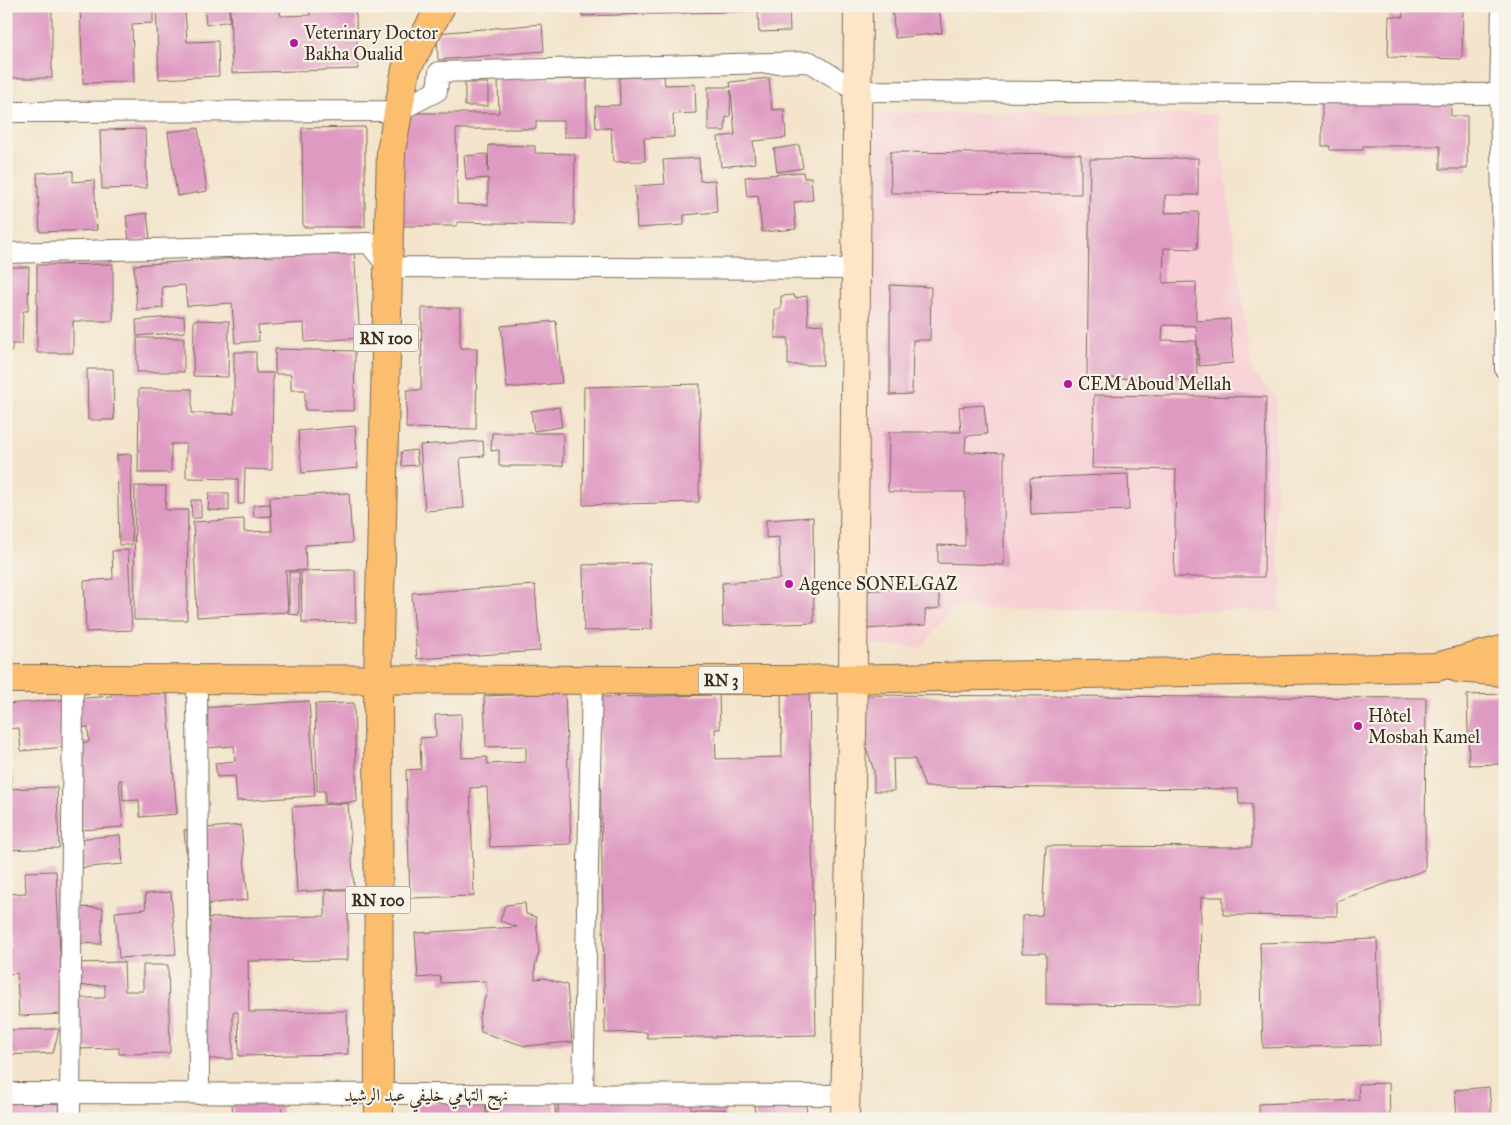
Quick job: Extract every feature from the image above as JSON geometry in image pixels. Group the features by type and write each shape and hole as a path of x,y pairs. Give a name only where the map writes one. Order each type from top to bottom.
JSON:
{"main road":[{"name":"RN 100","path":"378,1107 378,681 391,151 406,69 441,6"},
{"name":"RN 3","path":"1436,667 1505,649"},
{"name":"RN 3","path":"6,679 378,681 853,678 1436,667 1505,672"}],"street":[{"path":"846,1107 853,678 858,6"},
{"path":"1502,6 1503,47 1500,94 1505,369"},
{"path":"6,112 398,111 437,91 439,72 810,62 858,91 1500,94"},
{"path":"6,253 369,243 388,267 856,269"},
{"path":"70,1119 73,679"},
{"path":"197,680 199,1094"},
{"path":"583,1095 592,680"},
{"name":"نهج التهامي خليفي عبد الرشيد","path":"6,1093 199,1094 378,1107 583,1095 846,1107"}],"shaded area":[{"name":"CEM Aboud Mellah","path":"875,113 1217,114 1252,371 1276,397 1276,546 1282,581 1280,611 951,608 922,648 867,644"}],"building":[{"path":"6,6 52,6 52,78 6,78"},
{"path":"80,6 153,6 153,23 132,24 134,82 83,83"},
{"path":"156,6 185,6 187,42 218,41 219,76 159,79"},
{"path":"204,6 228,6 230,21 206,25"},
{"name":"Veterinary Doctor Bakha Oualid","path":"230,6 278,6 281,16 310,15 309,6 353,6 356,16 358,69 232,73"},
{"path":"582,6 789,6 790,31 759,32 758,11 582,16"},
{"path":"892,6 939,6 942,33 895,38"},
{"path":"1403,6 1463,6 1462,59 1388,57 1389,16 1403,17"},
{"path":"542,24 544,51 438,60 437,33"},
{"path":"664,76 665,85 695,84 696,113 673,114 674,137 644,138 645,161 613,162 611,128 596,128 595,106 620,105 619,78"},
{"path":"769,78 772,110 784,109 786,138 753,141 755,163 721,167 718,137 735,135 731,90 730,117 726,117 725,131 708,131 708,87 731,87 730,82"},
{"path":"498,79 587,79 587,137 564,137 564,121 536,121 536,129 456,129 457,204 488,205 488,178 466,180 464,156 487,154 488,172 489,145 535,146 535,153 575,154 574,225 457,222 457,226 400,226 399,113 499,113"},
{"path":"465,83 488,83 488,106 465,106"},
{"path":"1322,97 1451,98 1451,116 1467,116 1467,169 1440,169 1440,146 1363,146 1363,150 1330,150 1330,146 1322,146"},
{"path":"365,127 365,227 303,227 302,128"},
{"path":"198,128 207,191 177,196 168,132"},
{"path":"145,129 147,188 102,189 100,130"},
{"path":"799,145 803,168 777,172 774,149"},
{"path":"890,152 1081,154 1081,194 891,193"},
{"path":"699,158 700,181 715,180 717,212 684,215 684,225 637,228 635,186 665,184 663,160"},
{"path":"1198,158 1198,195 1165,195 1165,213 1199,212 1197,249 1164,248 1163,283 1196,282 1196,321 1230,319 1233,363 1199,366 1196,326 1163,325 1162,340 1196,341 1197,379 1087,378 1090,159"},
{"path":"73,171 73,182 94,180 97,230 40,232 37,173"},
{"path":"803,172 804,178 811,177 813,200 794,202 796,229 762,232 758,195 747,196 745,177"},
{"path":"147,213 150,239 129,241 126,216"},
{"path":"354,250 360,338 305,342 304,323 258,326 259,341 235,343 232,303 187,306 185,285 162,287 163,308 137,310 134,265"},
{"path":"113,264 113,321 73,321 73,353 37,353 37,265"},
{"path":"6,267 29,267 28,311 23,311 22,344 12,344 12,351 6,351"},
{"path":"890,285 931,287 930,340 913,340 912,394 890,395"},
{"path":"794,295 795,298 807,296 808,325 823,324 823,365 788,365 788,338 775,338 775,309 781,309 781,296"},
{"path":"422,308 460,308 460,348 477,348 476,429 406,428 407,390 421,390"},
{"path":"184,316 185,332 137,336 136,320"},
{"path":"194,320 229,321 228,377 193,376"},
{"path":"556,321 562,383 507,388 501,326"},
{"path":"137,338 184,338 184,372 137,372"},
{"path":"275,349 355,351 354,411 305,410 305,390 291,390 291,374 275,374"},
{"path":"234,352 256,352 256,373 273,373 272,470 245,469 244,504 238,504 238,479 186,478 186,444 171,444 171,473 138,473 139,389 192,389 192,413 234,414"},
{"path":"87,369 113,369 114,420 88,420"},
{"path":"700,384 699,502 583,505 584,387"},
{"path":"1094,395 1266,397 1264,577 1174,577 1176,470 1092,468"},
{"path":"984,405 987,434 966,436 965,452 1004,453 1004,565 938,563 938,545 965,546 965,492 888,492 889,432 961,432 959,407"},
{"path":"559,407 562,427 534,431 531,411"},
{"path":"355,426 358,468 302,473 298,431"},
{"path":"492,433 563,433 563,466 499,466 499,450 491,451"},
{"path":"483,441 484,456 460,458 464,508 425,511 420,445"},
{"path":"416,450 418,465 402,466 401,452"},
{"path":"131,454 132,545 119,545 117,455"},
{"path":"1128,474 1129,510 1031,514 1030,478"},
{"path":"135,486 166,486 165,510 188,510 187,620 134,620"},
{"path":"209,493 229,493 229,511 208,510"},
{"path":"349,493 352,543 305,545 306,570 286,571 288,612 197,617 193,522 244,519 244,532 272,531 270,497"},
{"path":"191,500 201,500 201,518 192,518"},
{"path":"270,504 271,516 254,517 253,505"},
{"path":"813,517 814,623 723,626 722,583 780,579 779,537 766,538 766,520"},
{"path":"128,550 132,630 86,632 84,581 113,579 112,551"},
{"path":"650,563 652,629 584,631 583,565"},
{"path":"355,570 356,622 302,623 301,571"},
{"path":"289,572 299,572 299,615 289,614"},
{"path":"535,585 540,651 417,659 412,593"},
{"path":"938,586 940,608 925,610 926,625 866,629 864,591"},
{"path":"166,684 177,814 140,817 139,800 123,801 122,780 119,780 123,827 81,830 73,743 89,742 88,727 64,729 65,747 21,751 19,728 6,729 6,704 112,696 111,688"},
{"path":"565,693 571,844 490,847 487,787 470,788 474,896 410,898 406,770 421,769 420,738 436,737 435,715 461,714 462,758 487,757 488,764 526,762 526,746 486,747 484,696"},
{"path":"781,693 809,693 816,1035 647,1038 647,1032 605,1033 599,697 719,695 720,729 715,729 716,759 782,757"},
{"path":"1505,694 1505,764 1469,765 1467,695"},
{"path":"858,695 1426,698 1425,870 1337,901 1337,916 1223,915 1223,897 1201,897 1200,1005 1046,1004 1046,953 1022,953 1022,916 1042,915 1046,846 1252,847 1252,804 1239,804 1238,789 925,787 915,759 893,759 894,791 874,791 874,771 858,724"},
{"path":"309,701 315,796 237,801 235,776 217,777 215,763 235,761 234,746 192,749 200,708"},
{"path":"354,703 357,802 325,803 325,791 317,791 315,704"},
{"path":"6,741 12,788 6,788"},
{"path":"57,787 59,848 6,850 6,789"},
{"path":"348,803 354,888 297,892 292,807"},
{"path":"241,825 248,900 191,905 184,830"},
{"path":"120,835 123,864 78,868 76,839"},
{"path":"56,871 63,1014 19,1016 17,973 6,974 6,947 11,947 6,894 26,893 25,872"},
{"path":"325,890 354,890 354,909 348,909 348,960 248,961 249,1012 347,1011 348,1054 239,1056 238,1012 233,1012 233,1059 202,1059 200,918 325,916"},
{"path":"171,892 176,954 119,958 115,912 146,909 145,894"},
{"path":"525,903 526,914 536,917 539,952 535,966 535,979 544,978 567,985 572,1042 525,1046 481,1032 479,1017 487,992 486,981 441,983 440,976 418,978 415,933 517,927 500,921 505,905"},
{"path":"77,907 103,908 101,944 75,943"},
{"path":"1377,939 1380,1045 1263,1048 1260,943"},
{"path":"124,962 125,991 143,991 143,965 168,965 170,1053 119,1054 119,1048 76,1049 74,998 105,998 105,985 74,986 74,963"},
{"path":"59,1029 53,1053 6,1055 6,1030"},
{"path":"1389,1083 1390,1119 1259,1119 1259,1104 1359,1100 1358,1084"},
{"path":"1489,1087 1492,1119 1457,1119 1455,1090"},
{"path":"690,1090 691,1109 725,1109 725,1119 558,1119 558,1092"},
{"path":"31,1091 32,1105 59,1102 61,1119 9,1119 6,1097"},
{"path":"554,1096 556,1119 488,1119 486,1103"},
{"path":"281,1099 282,1119 233,1119 232,1101"},
{"path":"485,1099 486,1119 417,1119 416,1104"},
{"path":"806,1100 807,1119 755,1119 754,1103"}],"place":[{"name":"Veterinary Doctor Bakha Oualid","path":"294,43"},
{"name":"CEM Aboud Mellah","path":"1068,384"},
{"name":"Agence SONELGAZ","path":"789,584"},
{"name":"Hôtel Mosbah Kamel","path":"1358,726"}]}
